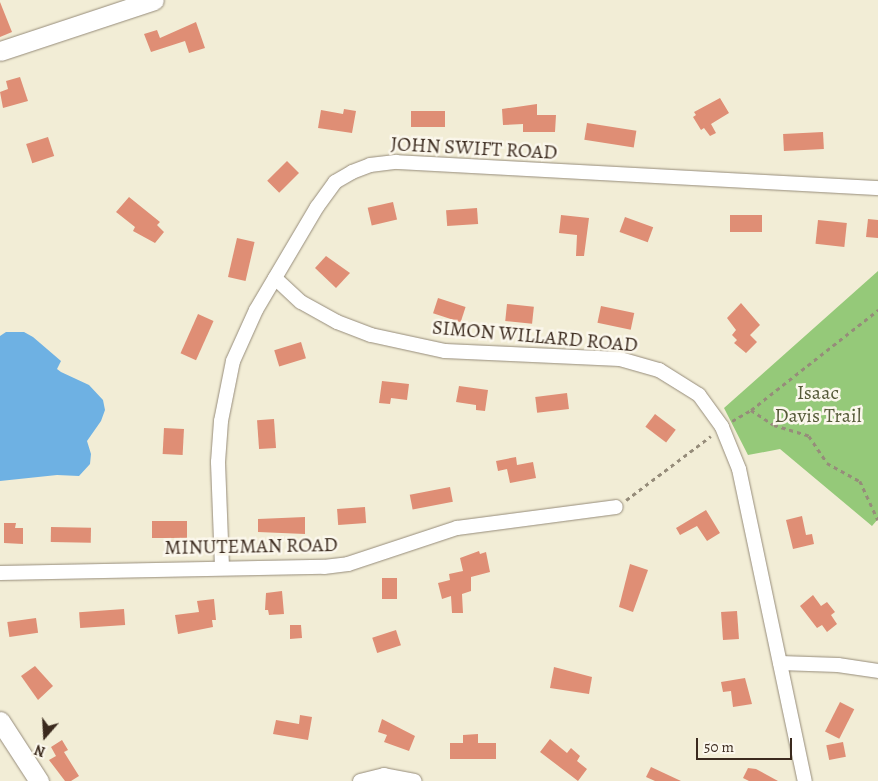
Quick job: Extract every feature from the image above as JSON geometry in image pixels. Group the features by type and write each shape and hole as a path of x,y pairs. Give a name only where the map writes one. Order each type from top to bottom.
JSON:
{"main road":[{"path":"0,51 154,0"},
{"path":"3,732 39,781"}],"street":[{"name":"JOHN SWIFT ROAD","path":"222,567 218,462 221,421 232,362 275,278 317,207 336,182 370,165 396,162 878,188"},
{"name":"SIMON WILLARD ROAD","path":"275,278 301,302 337,322 371,335 445,351 620,359 642,364 676,379 698,395 722,427 739,469 749,508 805,781"},
{"name":"MINUTEMAN ROAD","path":"0,573 222,567 324,567 348,564 457,528 616,506"},
{"path":"780,663 838,665 878,671"},
{"path":"360,781 384,776 414,781"}],"path":[{"path":"616,506 722,427 751,410 878,310"},
{"path":"751,410 774,425 809,436 827,463 860,481 878,520"}],"green space":[{"name":"Isaac Davis Trail","path":"878,271 878,519 872,526 780,449 748,455 724,408"}],"water":[{"path":"6,332 24,332 33,337 61,361 57,369 89,385 103,400 105,410 101,421 87,441 91,454 90,464 79,476 57,475 0,481 0,336"}],"building":[{"path":"0,2 12,32 0,37"},
{"path":"196,22 205,48 189,53 185,41 151,52 144,34 157,30 160,38"},
{"path":"20,77 28,101 3,108 0,92 8,89 6,81"},
{"path":"720,98 729,113 711,124 716,133 710,136 704,128 701,130 693,117 696,115 694,112"},
{"path":"537,104 537,115 556,115 555,132 523,132 523,124 503,125 502,109"},
{"path":"344,109 356,111 352,133 318,128 321,110 343,114"},
{"path":"411,111 445,111 445,127 411,127"},
{"path":"587,123 636,131 634,148 584,140"},
{"path":"823,132 824,149 784,151 783,134"},
{"path":"48,137 54,156 32,163 26,144"},
{"path":"287,161 299,173 279,193 267,181"},
{"path":"129,197 160,222 157,225 164,232 155,243 133,231 135,227 116,212"},
{"path":"393,202 397,220 372,225 368,208"},
{"path":"477,208 478,224 447,226 446,210"},
{"path":"561,215 589,218 584,256 576,256 577,235 559,233"},
{"path":"730,215 762,215 762,232 730,232"},
{"path":"625,217 653,227 648,242 620,232"},
{"path":"868,219 878,220 878,238 866,237"},
{"path":"818,220 847,223 844,247 815,244"},
{"path":"237,238 255,242 246,281 228,277"},
{"path":"326,256 350,273 336,288 315,268"},
{"path":"438,298 466,307 461,322 433,313"},
{"path":"741,303 760,325 750,335 757,342 746,353 734,343 737,340 732,335 736,330 727,318"},
{"path":"507,304 534,307 532,324 505,321"},
{"path":"601,306 634,313 631,330 597,323"},
{"path":"198,314 214,321 196,360 181,353"},
{"path":"301,342 306,358 279,366 274,350"},
{"path":"382,381 409,384 407,400 391,398 390,404 379,403"},
{"path":"459,386 488,390 485,411 476,410 476,405 456,402"},
{"path":"567,393 569,409 537,413 535,397"},
{"path":"655,414 676,430 666,442 645,427"},
{"path":"274,419 276,448 259,449 257,420"},
{"path":"164,428 184,429 183,455 163,454"},
{"path":"516,457 517,465 533,462 536,478 510,483 507,469 498,471 496,461"},
{"path":"450,487 453,502 413,510 410,495"},
{"path":"365,507 366,523 338,525 337,509"},
{"path":"706,510 720,533 707,541 697,526 680,535 676,528"},
{"path":"802,516 806,535 812,534 814,544 793,549 786,520"},
{"path":"305,517 305,534 258,532 258,519"},
{"path":"152,521 187,521 187,538 152,538"},
{"path":"4,523 16,523 15,528 23,528 23,544 4,543"},
{"path":"51,527 91,528 91,543 51,542"},
{"path":"479,551 480,554 486,552 490,572 471,577 471,591 462,594 463,613 452,613 451,596 442,599 438,583 450,580 449,574 463,571 460,558"},
{"path":"630,564 648,570 633,612 619,607"},
{"path":"382,578 397,578 397,599 382,599"},
{"path":"282,591 284,614 269,615 268,610 265,610 266,593"},
{"path":"813,595 821,606 827,602 835,612 831,615 837,624 827,632 822,625 817,628 800,606"},
{"path":"214,599 216,620 212,620 213,627 178,634 175,615 199,612 197,601"},
{"path":"124,609 125,625 80,628 79,612"},
{"path":"737,611 739,639 723,640 721,612"},
{"path":"36,618 38,633 9,637 7,622"},
{"path":"290,625 301,625 302,638 290,639"},
{"path":"396,630 401,645 377,653 372,638"},
{"path":"35,666 53,686 38,700 21,676"},
{"path":"554,667 592,677 589,694 550,688"},
{"path":"745,678 752,704 733,707 731,691 723,692 721,682"},
{"path":"840,702 854,709 839,739 825,731"},
{"path":"300,715 312,717 308,740 273,734 276,720 299,724"},
{"path":"382,719 415,736 409,751 384,742 387,735 378,732"},
{"path":"478,734 478,743 496,743 496,759 450,759 450,743 463,743 463,735"},
{"path":"550,739 567,753 571,748 580,756 577,761 587,769 578,781 540,752"},
{"path":"62,740 68,750 64,752 79,776 71,781 65,781 49,760 56,756 51,747"},
{"path":"843,742 846,757 829,760 826,745"},
{"path":"651,767 681,781 655,781 646,777"},
{"path":"748,768 756,769 778,781 749,781 743,778"}]}
